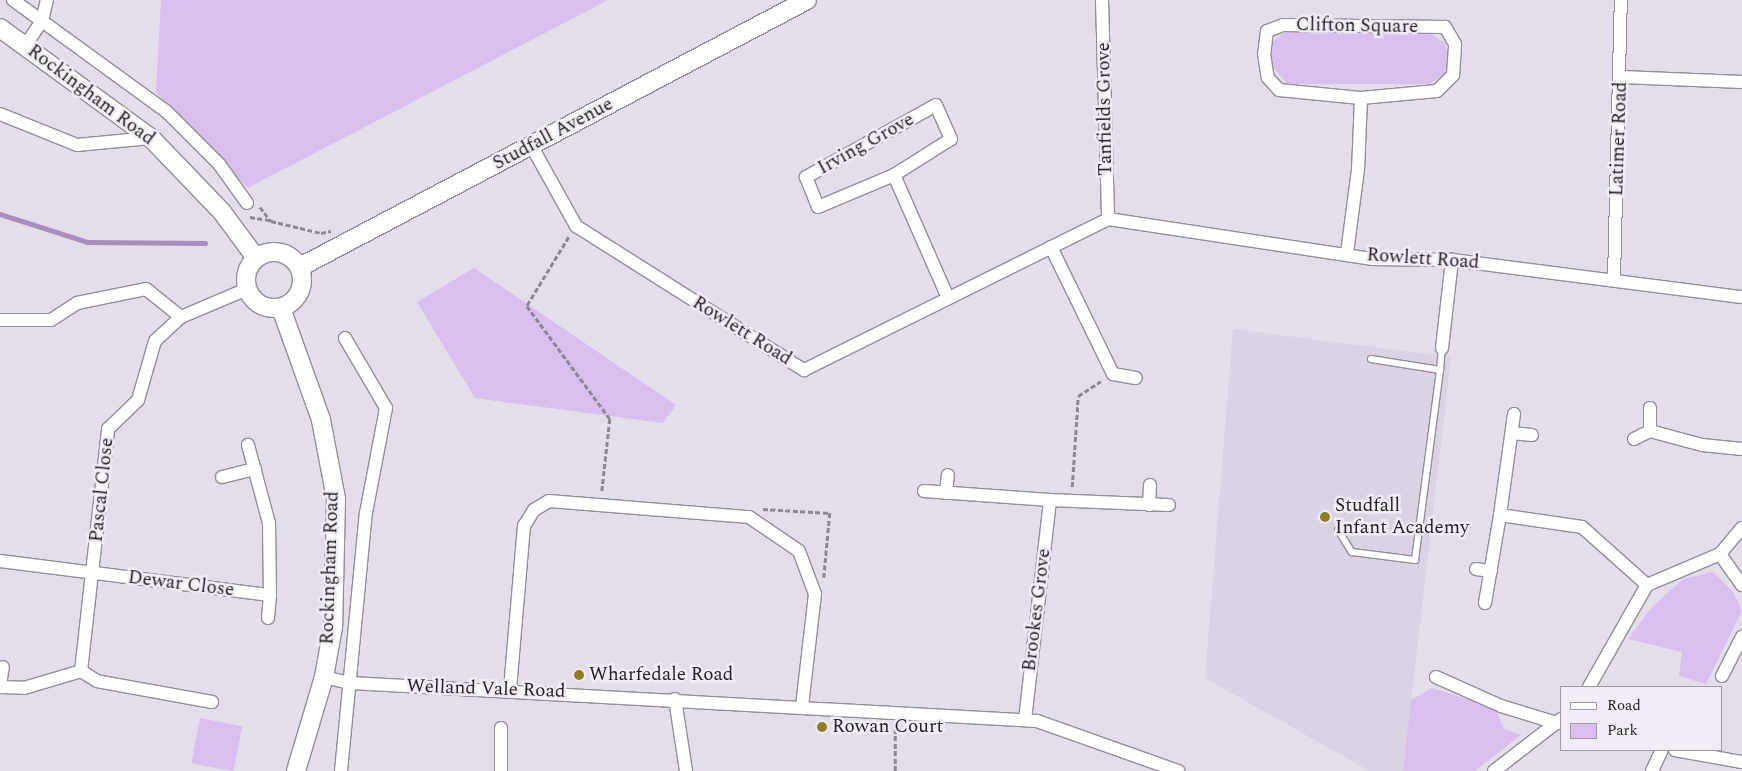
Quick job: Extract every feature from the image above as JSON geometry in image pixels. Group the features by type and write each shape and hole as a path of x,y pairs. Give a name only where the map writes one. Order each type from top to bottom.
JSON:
{"street":[{"path":"13,0 166,111 219,164 247,203"},
{"path":"25,46 42,21 47,0"},
{"name":"Studfall Avenue","path":"300,267 531,145 788,4 807,0"},
{"name":"Tanfields Grove","path":"1102,0 1108,219"},
{"name":"Latimer Road","path":"1614,279 1622,77 1621,0"},
{"name":"Clifton Square","path":"1283,24 1445,27 1455,44 1453,75 1437,91 1361,98 1278,90 1268,78 1267,31 1283,24"},
{"name":"Rockingham Road","path":"0,28 151,138 222,212 256,258"},
{"path":"1622,77 1742,82"},
{"path":"1347,253 1358,170 1361,98"},
{"name":"Irving Grove","path":"936,105 951,139 894,175 818,207 806,177 936,105"},
{"path":"0,114 77,145 151,138"},
{"name":"Rowlett Road","path":"531,145 576,226 804,370 1108,219 1347,253 1373,259 1452,260 1614,279 1742,297"},
{"path":"894,175 948,298"},
{"path":"1051,247 1113,374 1136,378"},
{"path":"284,253 300,267 298,296 281,308 261,306 247,289 247,270 256,258 284,253"},
{"path":"1442,348 1452,260"},
{"path":"0,320 51,320 77,303 146,289 181,317"},
{"name":"Pascal Close","path":"82,671 108,429 138,400 155,341 181,317 247,289"},
{"name":"Rockingham Road","path":"281,308 321,420 336,499 333,627 324,677 296,771"},
{"path":"341,771 366,513 386,408 345,338"},
{"path":"1650,408 1650,431"},
{"path":"1485,603 1514,414"},
{"path":"1634,439 1650,431 1702,445 1742,450"},
{"path":"1512,433 1532,435"},
{"path":"248,445 269,523 270,595 268,618"},
{"path":"222,477 255,469"},
{"path":"946,493 948,475"},
{"path":"1149,504 1150,485"},
{"path":"924,491 1050,500 1169,505"},
{"name":"Brookes Grove","path":"1025,720 1050,500"},
{"path":"510,688 524,526 534,510 549,502 749,517 799,551 815,594 802,706"},
{"path":"1500,515 1582,527 1647,585"},
{"path":"1590,686 1647,585 1720,554 1742,528"},
{"path":"1720,554 1742,585"},
{"name":"Dewar Close","path":"0,561 270,595"},
{"path":"1476,569 1491,570"},
{"path":"1722,676 1742,636"},
{"path":"3,667 0,686 24,688 82,671 97,681 212,702"},
{"name":"Welland Vale Road","path":"324,677 351,683 510,688 1025,720 1178,771"},
{"path":"1436,678 1501,706 1559,721"},
{"path":"675,699 686,771"},
{"path":"1494,771 1559,721"},
{"path":"501,728 501,771"},
{"path":"1652,771 1662,751"},
{"path":"1681,751 1742,762"}],"lane":[{"path":"1338,530 1352,552 1415,560 1442,348"},
{"path":"1371,359 1440,370"}],"path":[{"path":"247,203 258,205 271,221 321,233 333,230 345,244"},
{"path":"576,226 527,306 610,419 600,506"},
{"path":"1071,501 1078,396 1113,374"},
{"path":"749,517 762,509 830,513 824,584 815,594"},
{"path":"894,771 896,712"}],"shaded area":[{"name":"Studfall Infant Academy","path":"1233,329 1451,357 1403,771 1369,771 1205,678"}],"green space":[{"path":"161,0 608,0 248,188 156,92"},
{"path":"1288,30 1426,31 1445,43 1449,59 1444,74 1430,84 1288,84 1270,64 1273,41"},
{"path":"474,268 676,405 663,423 475,398 417,302"},
{"path":"1713,572 1733,592 1742,611 1706,684 1679,676 1682,652 1628,639 1652,607 1683,579"},
{"path":"1432,688 1495,708 1504,729 1521,735 1475,771 1403,771 1411,700"},
{"path":"200,718 242,726 234,771 191,763"}],"waterway":[{"path":"0,214 88,242 205,243"}],"place":[{"name":"Studfall Infant Academy","path":"1325,517"},
{"name":"Wharfedale Road","path":"579,675"},
{"name":"Rowan Court","path":"822,727"}]}
